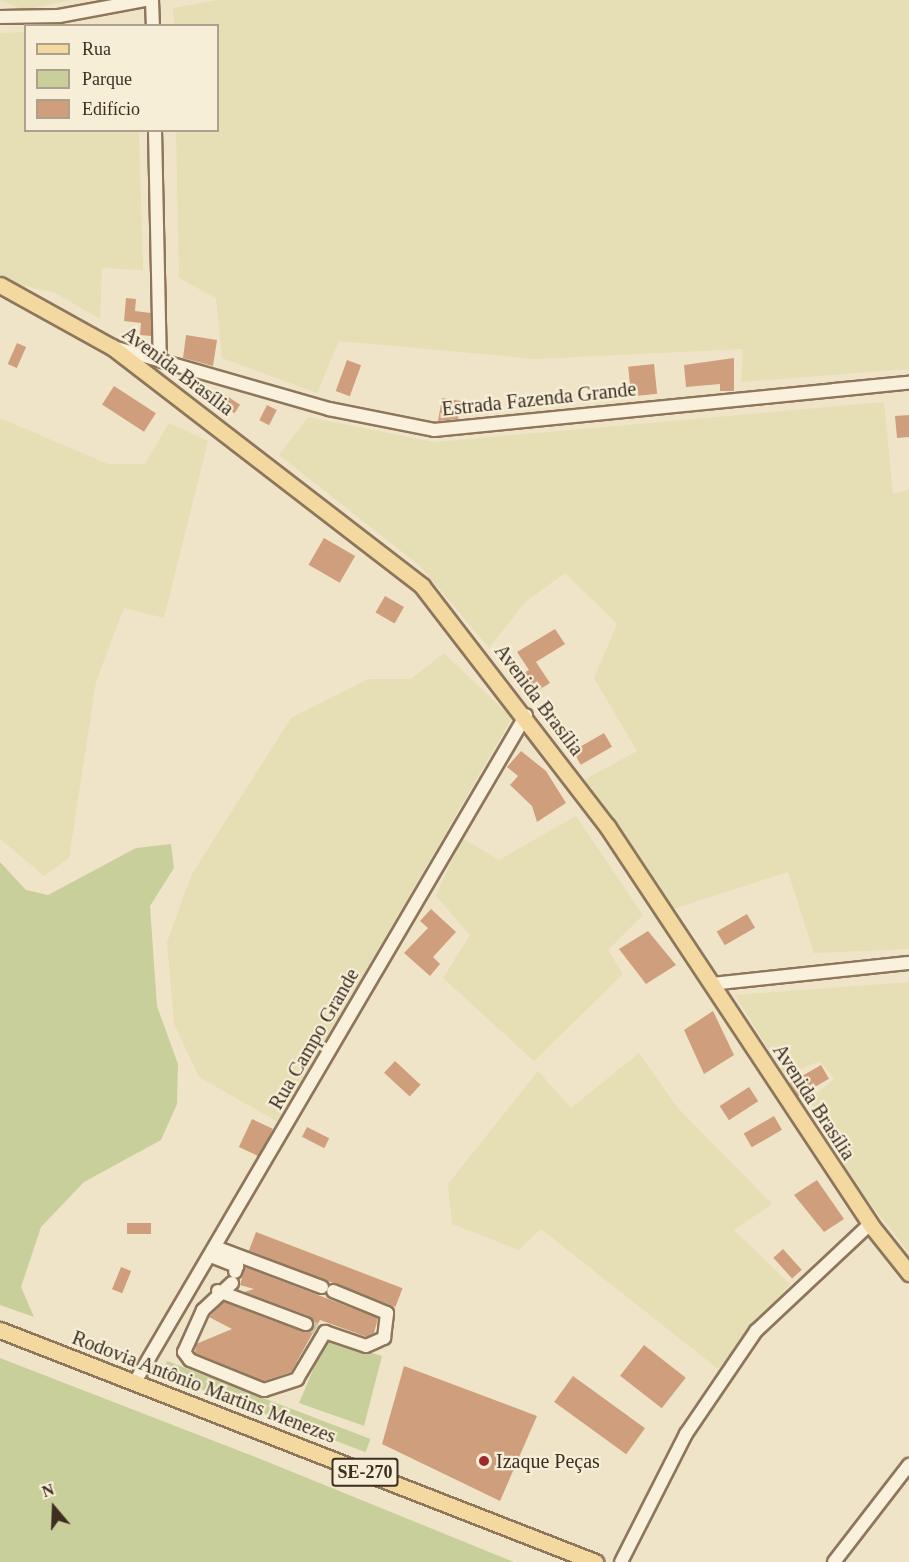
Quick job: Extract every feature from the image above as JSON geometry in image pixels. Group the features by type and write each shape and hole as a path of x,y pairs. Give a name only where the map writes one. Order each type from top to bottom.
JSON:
{"main road":[{"name":"Avenida Brasília","path":"0,285 112,347 407,572 526,715 711,984 870,1224 909,1273"},
{"name":"Rodovia Antônio Martins Menezes","path":"0,1330 595,1562"}],"street":[{"path":"0,17 59,16 145,0"},
{"path":"152,0 153,24"},
{"path":"155,132 160,360"},
{"name":"Estrada Fazenda Grande","path":"112,347 329,409 434,430 909,383"},
{"name":"Rua Campo Grande","path":"135,1382 215,1252 526,715"},
{"path":"711,984 909,963"},
{"path":"621,1562 686,1434 756,1331 870,1224"},
{"path":"215,1252 237,1266 233,1278 218,1291 186,1342 186,1356 264,1390 297,1379 316,1328"},
{"path":"215,1252 328,1289 385,1312 390,1319 384,1338 372,1347 218,1291"},
{"path":"834,1562 909,1465"}],"shaded area":[{"path":"0,0 71,0 24,10"},
{"path":"217,0 909,0 909,369 741,382 743,349 536,359 339,341 317,393 222,358 216,298 179,278 176,132 219,132 219,24 174,24 173,8"},
{"path":"24,32 24,132 139,132 143,270 102,268 100,319 55,293 0,280 0,33"},
{"path":"884,402 893,494 909,489 909,949 814,953 788,872 673,909 584,780 637,751 594,678 617,624 565,573 525,602 489,648 420,566 279,455 308,417 434,442"},
{"path":"0,418 108,464 145,464 169,423 208,441 164,618 124,608 96,682 69,858 44,876 0,839"},
{"path":"444,653 512,718 278,1122 199,1077 174,1024 167,942 192,874 291,718 369,679 411,679"},
{"path":"576,816 643,915 608,950 623,974 534,1061 443,978 470,935 436,896 462,838 499,860"},
{"path":"909,982 909,1252 855,1185 807,1101 834,1079 820,1061 785,1076 735,995"},
{"path":"639,1053 677,1107 772,1204 734,1230 790,1284 718,1369 541,1229 519,1250 452,1224 448,1184 538,1071 571,1108"}],"green space":[{"path":"171,844 174,868 150,906 157,1006 178,1064 177,1104 161,1140 84,1182 41,1227 21,1287 34,1317 0,1305 0,862 26,890 48,895 136,848"},
{"path":"326,1339 382,1356 364,1426 299,1403"},
{"path":"0,1358 258,1458 514,1562 0,1562"},
{"path":"167,1361 371,1439 366,1452 162,1374"}],"building":[{"path":"126,298 136,299 135,311 151,313 151,336 140,335 141,323 124,321"},
{"path":"186,335 217,340 213,366 183,358"},
{"path":"17,343 26,347 17,368 8,364"},
{"path":"734,358 734,391 720,391 720,384 686,387 684,365"},
{"path":"347,360 361,365 350,396 336,391"},
{"path":"654,364 657,394 631,397 628,367"},
{"path":"114,386 156,413 144,432 102,404"},
{"path":"221,392 240,405 234,413 215,400"},
{"path":"442,398 461,401 458,419 438,421"},
{"path":"267,405 277,410 269,425 259,420"},
{"path":"909,415 909,437 897,438 895,416"},
{"path":"324,538 355,556 340,583 308,565"},
{"path":"385,596 404,607 395,623 376,612"},
{"path":"555,629 565,644 536,662 550,683 534,693 522,674 529,670 517,652"},
{"path":"604,733 612,747 581,765 573,751"},
{"path":"521,751 546,771 566,803 537,822 532,806 510,785 518,776 507,767"},
{"path":"431,909 456,932 433,957 440,964 430,976 404,953 428,928 420,921"},
{"path":"747,914 755,928 725,945 717,932"},
{"path":"648,931 676,965 646,984 619,949"},
{"path":"713,1011 734,1055 704,1074 684,1030"},
{"path":"395,1061 421,1085 410,1097 384,1073"},
{"path":"821,1065 829,1079 798,1097 790,1083"},
{"path":"749,1087 758,1101 729,1120 720,1106"},
{"path":"774,1116 782,1130 752,1147 744,1134"},
{"path":"252,1119 273,1129 260,1157 239,1147"},
{"path":"307,1127 329,1138 324,1148 302,1137"},
{"path":"817,1180 844,1219 824,1232 794,1195"},
{"path":"127,1223 151,1223 151,1234 127,1234"},
{"path":"256,1232 403,1288 395,1307 249,1251"},
{"path":"783,1249 802,1270 792,1279 773,1258"},
{"path":"121,1267 131,1271 122,1293 112,1289"},
{"path":"245,1267 378,1318 374,1333 367,1337 320,1320 291,1372 264,1381 195,1353 196,1344 232,1329 209,1317 224,1302 303,1332 313,1327 309,1316 244,1292 254,1289 240,1285"},
{"path":"644,1345 686,1378 662,1408 620,1376"},
{"path":"404,1366 537,1416 500,1501 382,1444"},
{"path":"573,1376 645,1428 626,1454 554,1402"}],"tunnel":[{"path":"306,1324 316,1329"}],"place":[{"name":"Izaque Peças","path":"484,1461"}]}
